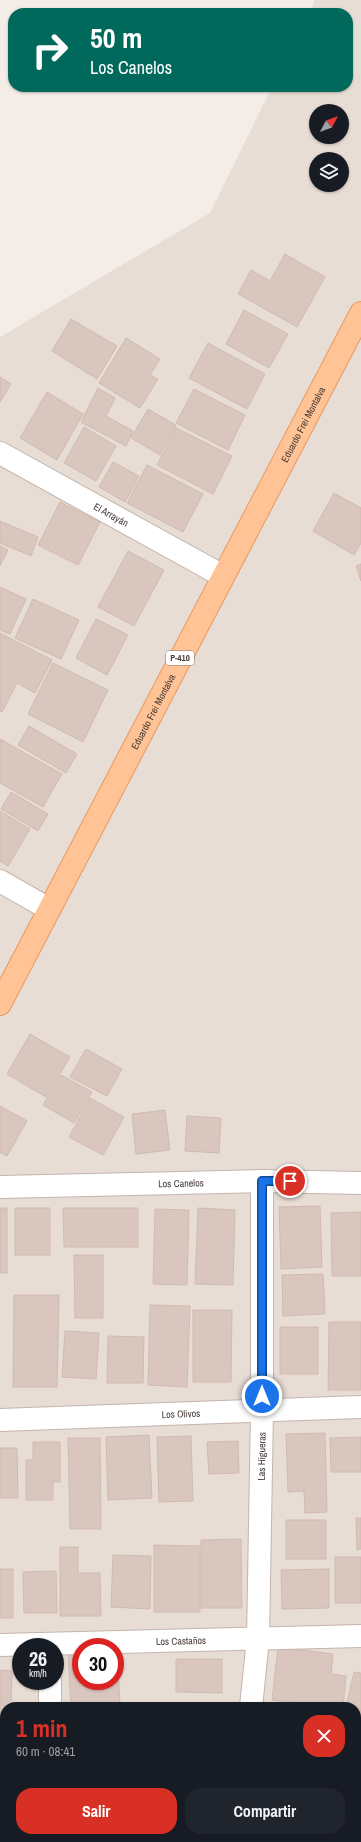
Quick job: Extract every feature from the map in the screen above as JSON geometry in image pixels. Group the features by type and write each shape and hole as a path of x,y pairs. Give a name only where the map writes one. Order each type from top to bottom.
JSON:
{"main road":[{"name":"Eduardo Frei Montalva","path":"0,1004 361,313"}],"street":[{"name":"El Arrayán","path":"0,453 223,576"},
{"path":"0,881 49,909"},
{"name":"Los Canelos","path":"0,1187 262,1181 361,1183"},
{"name":"Las Higueras","path":"252,1702 258,1639 262,1411 262,1181"},
{"name":"Los Olivos","path":"0,1420 361,1408"},
{"name":"Los Castaños","path":"64,1645 361,1636"},
{"name":"Los Castaños","path":"0,1645 12,1645"},
{"path":"50,1690 50,1702"}],"shaded area":[{"path":"315,0 361,0 361,1702 0,1702 0,337 210,213 270,92 353,92 353,8 311,8"}],"building":[{"path":"285,254 325,277 297,327 238,294 251,270 270,281"},
{"path":"244,310 288,334 269,368 226,344"},
{"path":"71,319 117,346 97,379 52,351"},
{"path":"126,338 160,359 150,375 158,379 140,408 99,383"},
{"path":"208,343 265,374 247,409 189,378"},
{"path":"0,377 11,384 0,402"},
{"path":"98,388 115,398 106,416 133,431 126,446 81,422"},
{"path":"194,389 245,415 228,450 176,423"},
{"path":"47,392 83,414 57,460 20,438"},
{"path":"148,409 176,425 160,455 131,438"},
{"path":"84,427 116,446 96,481 64,463"},
{"path":"176,428 232,456 213,494 157,465"},
{"path":"113,462 139,476 125,502 99,487"},
{"path":"147,465 203,494 183,532 127,503"},
{"path":"334,493 361,508 361,543 354,555 313,531"},
{"path":"60,502 100,522 78,565 38,545"},
{"path":"0,521 38,537 31,556 0,543"},
{"path":"0,546 8,550 0,566"},
{"path":"128,551 164,570 134,626 98,607"},
{"path":"361,564 361,581 356,566"},
{"path":"0,587 26,599 10,634 0,630"},
{"path":"33,599 79,620 61,659 15,638"},
{"path":"96,619 128,635 107,675 76,658"},
{"path":"0,633 52,660 35,693 17,683 2,712 0,711"},
{"path":"53,663 108,690 83,742 28,714"},
{"path":"29,726 77,754 66,773 18,745"},
{"path":"0,739 62,774 43,807 0,783"},
{"path":"11,792 48,814 38,831 1,809"},
{"path":"0,811 30,829 8,866 0,861"},
{"path":"30,1034 70,1057 46,1097 7,1074"},
{"path":"86,1049 122,1069 107,1096 70,1077"},
{"path":"61,1075 92,1092 74,1123 43,1105"},
{"path":"90,1098 124,1117 103,1155 69,1137"},
{"path":"0,1106 27,1121 7,1156 0,1152"},
{"path":"165,1110 170,1150 136,1154 132,1114"},
{"path":"187,1116 221,1118 219,1153 185,1151"},
{"path":"320,1206 322,1267 281,1269 279,1207"},
{"path":"0,1208 7,1208 7,1273 0,1273"},
{"path":"15,1208 50,1208 50,1255 15,1255"},
{"path":"63,1208 138,1208 138,1247 64,1247"},
{"path":"198,1208 235,1210 233,1285 195,1284"},
{"path":"155,1209 189,1210 187,1285 153,1284"},
{"path":"361,1212 361,1276 332,1276 331,1213"},
{"path":"74,1255 103,1255 103,1318 75,1318"},
{"path":"323,1274 325,1314 283,1316 282,1275"},
{"path":"14,1295 59,1295 57,1387 13,1387"},
{"path":"150,1305 190,1306 187,1387 148,1385"},
{"path":"193,1310 232,1310 231,1382 193,1382"},
{"path":"329,1322 361,1322 361,1390 328,1390"},
{"path":"280,1327 318,1327 318,1374 280,1374"},
{"path":"65,1331 99,1333 96,1379 62,1377"},
{"path":"108,1336 144,1337 143,1383 107,1383"},
{"path":"325,1433 327,1512 305,1513 304,1491 288,1492 286,1434"},
{"path":"149,1435 152,1498 108,1500 106,1437"},
{"path":"191,1436 193,1501 159,1502 157,1437"},
{"path":"361,1437 361,1472 331,1472 330,1438"},
{"path":"68,1438 100,1438 101,1529 70,1529"},
{"path":"238,1441 239,1473 209,1474 207,1442"},
{"path":"33,1442 60,1442 60,1482 53,1482 53,1500 26,1500 26,1460 33,1460"},
{"path":"0,1448 17,1448 18,1498 0,1498"},
{"path":"356,1518 361,1518 361,1549 357,1550"},
{"path":"286,1520 326,1520 326,1559 286,1559"},
{"path":"241,1539 242,1608 201,1608 201,1540"},
{"path":"154,1545 200,1546 200,1612 154,1612"},
{"path":"60,1547 78,1547 78,1573 100,1573 101,1616 60,1616"},
{"path":"113,1555 151,1556 150,1609 111,1607"},
{"path":"335,1557 361,1557 361,1603 335,1603"},
{"path":"0,1569 13,1569 13,1618 0,1618"},
{"path":"329,1569 329,1608 282,1609 281,1570"},
{"path":"56,1571 57,1613 24,1613 23,1572"},
{"path":"278,1647 333,1654 331,1674 346,1676 343,1702 292,1702 272,1700"},
{"path":"68,1654 72,1654 72,1690 119,1690 120,1702 71,1702"},
{"path":"176,1659 222,1659 222,1693 176,1692"},
{"path":"0,1670 12,1671 11,1702 0,1702"},
{"path":"354,1672 361,1673 361,1702 347,1702"}],"route":[{"path":"262,1396 262,1181 290,1181"}]}
